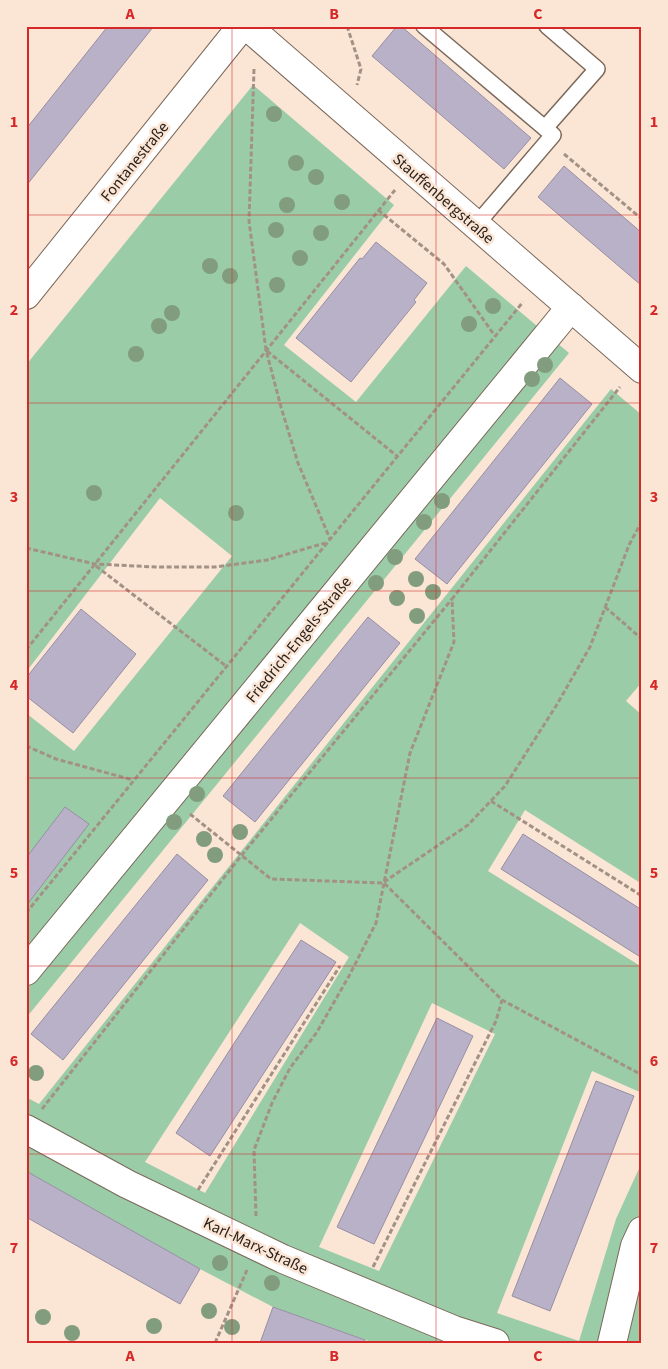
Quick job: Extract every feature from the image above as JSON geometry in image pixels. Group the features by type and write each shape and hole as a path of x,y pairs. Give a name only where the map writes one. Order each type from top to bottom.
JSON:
{"street":[{"name":"Fontanestraße","path":"26,296 242,26"},
{"name":"Stauffenbergstraße","path":"247,26 640,367"},
{"name":"Friedrich-Engels-Straße","path":"26,971 571,307"},
{"name":"Karl-Marx-Straße","path":"26,1129 127,1184 283,1260 454,1330 494,1343"},
{"path":"612,1343 635,1246 642,1232"}],"lane":[{"path":"424,26 547,134"},
{"path":"476,225 597,69 547,26"}],"path":[{"path":"347,26 361,69 349,115"},
{"path":"254,68 248,221 266,350 298,463 328,540"},
{"path":"547,134 642,219"},
{"path":"26,650 412,169"},
{"path":"378,210 444,264 495,336"},
{"path":"26,912 540,281"},
{"path":"266,350 397,456"},
{"path":"26,1129 242,856 640,367"},
{"path":"169,797 272,880 384,883 468,825 505,786 556,706 590,647 630,545 642,521"},
{"path":"26,548 95,564 156,568 215,567 267,560 328,540"},
{"path":"95,564 226,666"},
{"path":"215,1343 256,1247 254,1150 272,1104 290,1068 317,1032 376,923 410,753 454,642 452,599"},
{"path":"605,607 642,639"},
{"path":"26,746 56,759 134,780"},
{"path":"491,801 642,896"},
{"path":"384,883 502,1000 642,1075"},
{"path":"184,1212 340,966"},
{"path":"361,1292 496,1021 502,1000"}],"green space":[{"path":"253,85 394,205 284,345 356,402 466,266 569,353 26,1018 26,713 74,751 232,556 160,498 26,672 26,365"},
{"path":"611,389 642,415 642,682 626,701 642,715 642,884 525,810 488,871 642,967 642,1093 592,1071 497,1313 579,1341 616,1219 642,1162 642,1343 374,1343 273,1307 200,1269 26,1171 26,1097 39,1104","holes":["300,923 349,957 205,1193 145,1162","432,1003 495,1034 379,1271 319,1247"]}],"building":[{"path":"108,26 154,26 26,186 26,129"},
{"path":"397,26 401,26 531,138 504,169 372,56"},
{"path":"564,166 642,233 642,286 538,197"},
{"path":"376,242 427,283 414,300 416,302 351,382 296,338 360,258 362,259"},
{"path":"560,378 592,404 447,584 415,559"},
{"path":"81,609 136,654 73,733 26,696 26,678"},
{"path":"368,617 400,643 255,822 223,796"},
{"path":"65,807 89,824 26,906 26,858"},
{"path":"523,834 642,910 642,958 501,869"},
{"path":"177,854 208,880 63,1060 31,1034"},
{"path":"301,940 336,962 210,1156 176,1133"},
{"path":"437,1018 473,1036 374,1244 337,1227"},
{"path":"596,1081 634,1096 550,1311 512,1296"},
{"path":"26,1171 200,1269 180,1304 26,1217"},
{"path":"273,1307 365,1340 365,1343 260,1343"}]}
